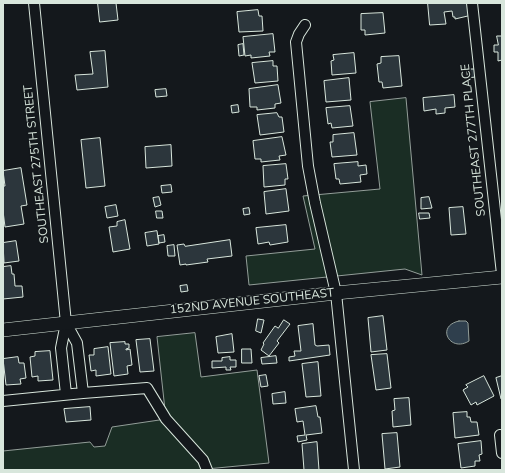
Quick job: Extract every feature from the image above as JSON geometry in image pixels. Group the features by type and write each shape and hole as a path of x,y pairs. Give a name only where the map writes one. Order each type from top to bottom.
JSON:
{"street":[{"name":"SOUTHEAST 275TH STREET","path":"34,3 66,323 61,348 66,394"},
{"name":"SOUTHEAST 277TH PLACE","path":"472,3 502,274"},
{"path":"305,25 296,42 308,166 336,293 354,470"},
{"name":"152ND AVENUE SOUTHEAST","path":"3,330 336,293 502,277"},
{"name":"SOUTHEAST 275TH STREET","path":"66,323 77,343 83,393"},
{"path":"3,402 66,394 147,388 166,419 203,460 207,470"},
{"path":"500,435 502,453"}],"green space":[{"path":"406,98 422,275 405,269 249,285 246,256 315,249 303,196 380,189 370,102"},
{"path":"195,333 201,377 257,370 269,463 196,470 3,470 3,451 90,442 94,447 105,446 112,427 166,419 157,337"}],"water":[{"path":"459,321 466,321 468,323 469,341 462,344 456,344 451,341 447,333 448,328 452,324"}],"building":[{"path":"98,3 116,3 118,20 100,22"},
{"path":"428,3 471,3 472,15 455,19 452,11 444,12 446,24 430,25"},
{"path":"258,10 259,16 262,16 263,31 239,32 237,12"},
{"path":"383,13 385,33 365,35 365,30 361,30 361,14"},
{"path":"273,34 275,52 269,52 270,56 251,58 251,55 245,56 243,37"},
{"path":"497,36 502,36 502,60 498,61 498,52 494,52 494,45 498,45"},
{"path":"243,44 244,55 239,56 238,45"},
{"path":"105,51 108,87 77,90 75,75 93,74 90,52"},
{"path":"354,53 356,73 332,75 331,61 334,60 333,55"},
{"path":"399,56 402,86 383,88 382,82 379,82 377,64 381,63 381,57"},
{"path":"273,61 273,66 277,66 278,81 255,83 252,63"},
{"path":"467,69 475,69 475,77 468,78"},
{"path":"349,78 351,100 326,102 324,81"},
{"path":"278,85 281,103 275,104 275,108 257,110 257,107 250,107 249,89"},
{"path":"166,89 167,96 156,97 155,90"},
{"path":"454,95 455,107 445,108 445,113 436,114 436,109 424,111 423,98"},
{"path":"238,105 239,112 232,113 231,106"},
{"path":"350,106 353,126 332,128 331,123 328,124 326,108"},
{"path":"277,113 279,117 282,117 284,132 260,135 257,115"},
{"path":"354,133 357,155 332,157 330,142 333,142 333,135"},
{"path":"282,137 286,155 279,156 280,160 261,162 261,159 255,159 253,141"},
{"path":"100,138 105,186 86,188 81,140"},
{"path":"171,145 172,166 146,168 145,147"},
{"path":"358,162 358,166 366,165 367,174 360,175 361,182 340,184 339,179 336,179 334,164"},
{"path":"286,164 288,179 285,179 285,185 264,187 263,166"},
{"path":"21,168 27,205 21,206 24,224 5,227 3,211 3,186 5,186 3,171"},
{"path":"171,185 172,192 162,193 161,186"},
{"path":"286,189 289,211 266,214 264,192"},
{"path":"159,197 161,205 155,207 153,198"},
{"path":"429,197 432,208 421,209 421,198"},
{"path":"116,205 118,216 107,218 105,207"},
{"path":"463,207 466,234 451,235 449,208"},
{"path":"249,208 250,214 244,215 243,209"},
{"path":"156,211 162,211 163,218 157,218"},
{"path":"419,213 429,213 430,218 420,219"},
{"path":"125,220 130,249 113,252 109,227 117,226 117,222"},
{"path":"286,225 288,242 270,245 269,242 258,244 256,228"},
{"path":"157,231 159,244 147,246 145,233"},
{"path":"164,235 165,242 159,243 158,236"},
{"path":"230,240 232,256 207,259 208,262 180,265 177,245 184,244 185,246"},
{"path":"16,241 19,261 4,263 3,243"},
{"path":"174,245 175,256 168,256 167,246"},
{"path":"11,266 12,274 14,274 15,286 22,286 23,297 3,299 3,267"},
{"path":"187,285 188,291 181,292 180,286"},
{"path":"383,316 387,350 371,352 368,318"},
{"path":"258,319 264,320 261,333 256,331"},
{"path":"284,320 290,324 277,341 279,343 269,356 261,350 264,344 263,343 275,326 278,328"},
{"path":"313,324 315,345 329,345 330,355 289,361 289,357 295,356 294,351 301,351 298,326"},
{"path":"232,334 234,352 218,353 216,337"},
{"path":"150,339 154,371 140,372 136,340"},
{"path":"125,342 125,344 129,344 129,348 126,350 130,349 132,365 127,366 128,374 114,376 110,343"},
{"path":"108,347 111,374 96,376 96,370 91,371 89,355 94,355 94,349"},
{"path":"242,349 251,349 252,363 242,363"},
{"path":"50,351 53,380 38,381 38,376 32,377 30,357 35,356 35,352"},
{"path":"387,354 391,388 376,390 371,355"},
{"path":"276,356 277,363 262,364 261,358"},
{"path":"18,357 19,363 24,363 26,378 20,379 21,384 6,385 3,359"},
{"path":"230,357 230,360 236,360 236,367 230,367 231,370 226,370 226,367 212,368 212,361 222,361 222,358"},
{"path":"318,362 321,396 306,397 302,364"},
{"path":"266,375 268,386 261,387 259,376"},
{"path":"484,376 494,396 477,405 476,402 471,405 463,390 468,387 466,385"},
{"path":"502,376 502,399 501,399 496,378"},
{"path":"285,392 286,403 273,404 272,394"},
{"path":"409,398 411,425 393,427 392,411 395,410 394,399"},
{"path":"316,406 318,417 320,417 322,433 306,435 307,440 298,442 297,436 305,435 303,421 297,422 295,409"},
{"path":"90,407 91,420 66,422 64,409"},
{"path":"467,412 467,417 470,417 471,422 477,422 479,435 455,438 453,413"},
{"path":"397,433 400,467 385,469 382,434"},
{"path":"481,441 482,454 479,455 480,461 475,461 475,466 461,468 458,444"},
{"path":"317,442 319,470 304,470 302,444"}]}
